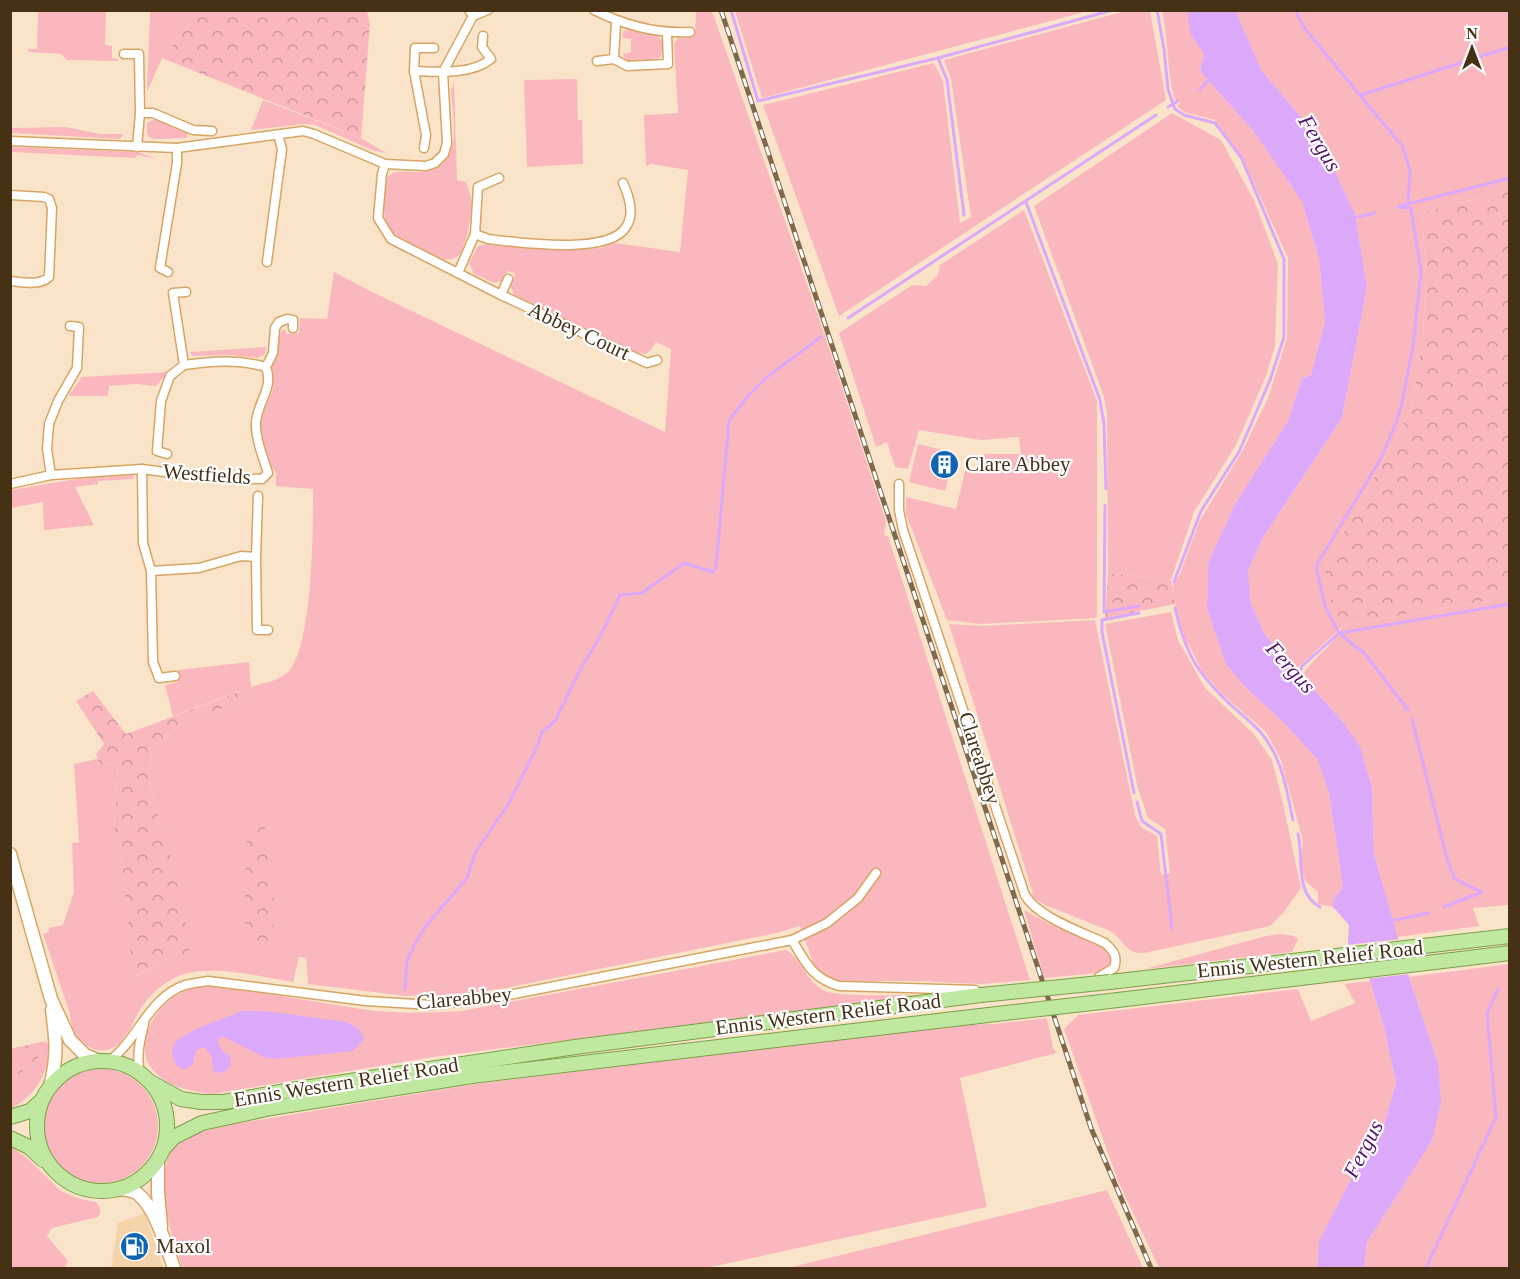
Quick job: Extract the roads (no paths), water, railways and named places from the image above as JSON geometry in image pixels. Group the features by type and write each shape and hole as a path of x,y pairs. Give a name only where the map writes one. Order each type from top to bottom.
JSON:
{"main road":[{"path":"10,854 51,999 57,1047 50,1086 41,1101 33,1109 10,1117"},
{"name":"Ennis Western Relief Road","path":"152,1083 181,1099 225,1102 575,1047 978,992 1509,936"},
{"name":"Ennis Western Relief Road","path":"161,1154 174,1137 202,1123 271,1108 472,1076 1297,980 1509,953"},
{"path":"51,999 70,1040 85,1055 140,1073 152,1083 162,1101 167,1126 161,1154 158,1193 161,1232"},
{"path":"50,1086 78,1066 104,1060"},
{"path":"41,1101 36,1128 38,1142 51,1168"},
{"path":"10,1138 29,1147 61,1178 85,1189 102,1191 120,1189 136,1192 144,1200 161,1232 174,1269"},
{"path":"120,1189 143,1175 161,1154"}],"street":[{"path":"10,141 177,148 303,131 385,164 426,166 435,164 444,154 447,143 443,72 471,14 488,10"},
{"path":"594,10 616,22 667,33 690,32"},
{"path":"614,59 616,22"},
{"path":"597,61 614,59 627,66 668,63 667,33"},
{"path":"414,71 443,72 481,67 491,59 482,47 483,36"},
{"path":"424,148 426,135 414,71 415,48 435,48"},
{"path":"124,54 139,54 140,113 137,147"},
{"path":"140,113 153,113 193,130 212,131"},
{"path":"267,262 282,149 278,135"},
{"path":"168,272 160,268 177,163 177,148"},
{"name":"Abbey Court","path":"385,164 378,219 391,239 501,295 647,363 657,360"},
{"path":"458,273 474,234 478,187 499,178"},
{"path":"474,234 488,239 573,245 613,239 626,228 631,213 630,198 623,183"},
{"path":"10,195 45,197 49,199 52,208 49,277 38,283 10,281"},
{"path":"501,295 508,279"},
{"path":"186,292 173,293 184,365 214,361 245,361 266,367"},
{"name":"Westfields","path":"10,484 51,475 142,469 210,478 262,478 268,473 256,424 257,415 268,387 269,376 266,367 273,353 275,328 279,321 293,320 293,328"},
{"path":"51,475 47,449 49,424 58,401 77,368 80,327 70,326"},
{"name":"Westfields","path":"167,454 157,451 161,401 171,376 184,365"},
{"name":"Westfields","path":"142,469 143,543 151,571 153,662 159,678 175,676"},
{"name":"Clareabbey","path":"899,484 899,510 903,530 1025,895 1040,912 1105,943 1113,950 1116,961 1114,968 1104,979"},
{"name":"Westfields","path":"258,496 257,630 268,630"},
{"path":"151,571 199,568 241,556 256,557"},
{"name":"Clareabbey","path":"104,1060 121,1053 159,1002 184,986 208,981 366,1001 432,1005 493,998 792,940 827,923 858,898 876,873"},
{"path":"792,940 817,976 839,986 978,992"},
{"path":"140,1073 138,1063 140,1041 146,1018"}],"water":[{"name":"Fergus","path":"1187,11 1237,11 1262,71 1320,140 1355,214 1367,287 1342,418 1264,536 1248,570 1251,604 1265,635 1344,723 1360,747 1372,788 1374,854 1409,977 1438,1063 1441,1102 1432,1141 1367,1242 1364,1268 1317,1268 1319,1241 1356,1169 1383,1129 1396,1082 1383,1024 1370,981 1348,943 1349,925 1333,907 1333,900 1343,887 1329,793 1317,759 1283,722 1245,687 1226,664 1207,609 1208,563 1235,504 1288,421 1302,378 1311,375 1325,321 1319,259 1302,202 1255,133 1200,71 1204,54 1191,35"},
{"path":"242,1011 265,1011 347,1022 359,1029 364,1039 353,1051 275,1059 266,1058 222,1036 217,1042 230,1057 231,1066 223,1073 213,1071 212,1057 205,1047 196,1050 193,1064 185,1069 178,1067 172,1051 179,1040 195,1030"}],"waterway":[{"path":"731,10 758,101 938,58 1113,10"},
{"path":"1157,10 1168,89 1175,109 1184,115 1215,123 1241,157 1284,259 1284,337 1270,380 1239,452 1201,511 1174,582"},
{"path":"1295,10 1305,29 1403,147 1410,171 1408,203"},
{"path":"1361,95 1510,47"},
{"path":"938,58 947,80 964,215"},
{"path":"1200,89 1209,80"},
{"path":"1168,107 1178,101"},
{"path":"848,318 1156,115"},
{"path":"1400,206 1510,178"},
{"path":"1026,202 1100,400 1104,424 1106,489"},
{"name":"Fergus","path":"1299,675 1302,666 1339,633 1325,606 1316,566 1380,460 1402,403 1413,346 1421,272 1411,208 1398,207"},
{"path":"1353,218 1375,213"},
{"path":"405,989 407,961 414,946 425,927 467,878 476,851 508,805 537,747 542,732 555,721 620,595 642,593 684,563 713,572 716,567 729,421 746,398 767,377 821,337"},
{"path":"1105,505 1104,612 1139,606"},
{"path":"1340,633 1510,604"},
{"path":"1175,608 1189,651 1201,673 1232,706 1258,729 1271,747 1284,778 1293,820"},
{"path":"1134,793 1102,632 1102,620 1139,613"},
{"path":"1339,633 1365,654 1408,710"},
{"path":"1412,719 1447,859 1455,879 1482,892 1444,907"},
{"path":"1137,802 1142,821 1161,834 1172,928"},
{"path":"1298,834 1303,884 1306,893 1320,907"},
{"path":"1390,921 1429,913"},
{"path":"1426,1268 1496,1117 1487,1013 1498,989"}],"railway":[{"path":"721,10 1091,1128 1151,1268"}],"place":[{"name":"Clare Abbey","path":"944,464"},
{"name":"Maxol","path":"135,1246"}]}
